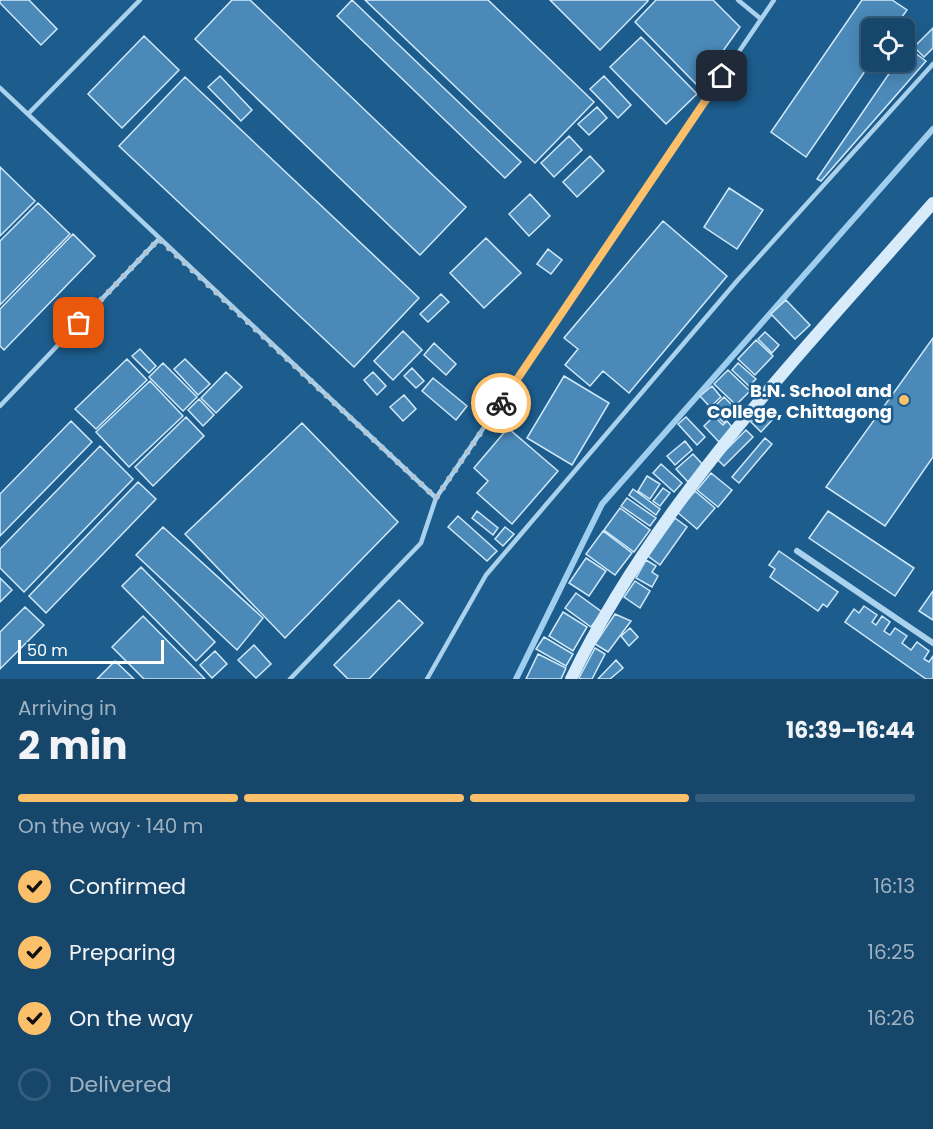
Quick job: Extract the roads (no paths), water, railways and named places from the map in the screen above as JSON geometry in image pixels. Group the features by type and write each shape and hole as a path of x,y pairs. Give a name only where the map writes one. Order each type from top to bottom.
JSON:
{"street":[{"path":"571,679 587,646 654,534 762,400 933,203"},
{"path":"797,551 933,643"}],"lane":[{"path":"28,114 140,0"},
{"path":"738,0 761,19"},
{"path":"290,679 421,543 436,498 774,0"},
{"path":"426,679 486,575 738,281 933,64"},
{"path":"0,88 436,498"},
{"path":"0,406 159,239"}],"waterway":[{"path":"516,679 602,504 933,129"}],"place":[{"name":"B.N. School and College, Chittagong","path":"904,400"}]}
